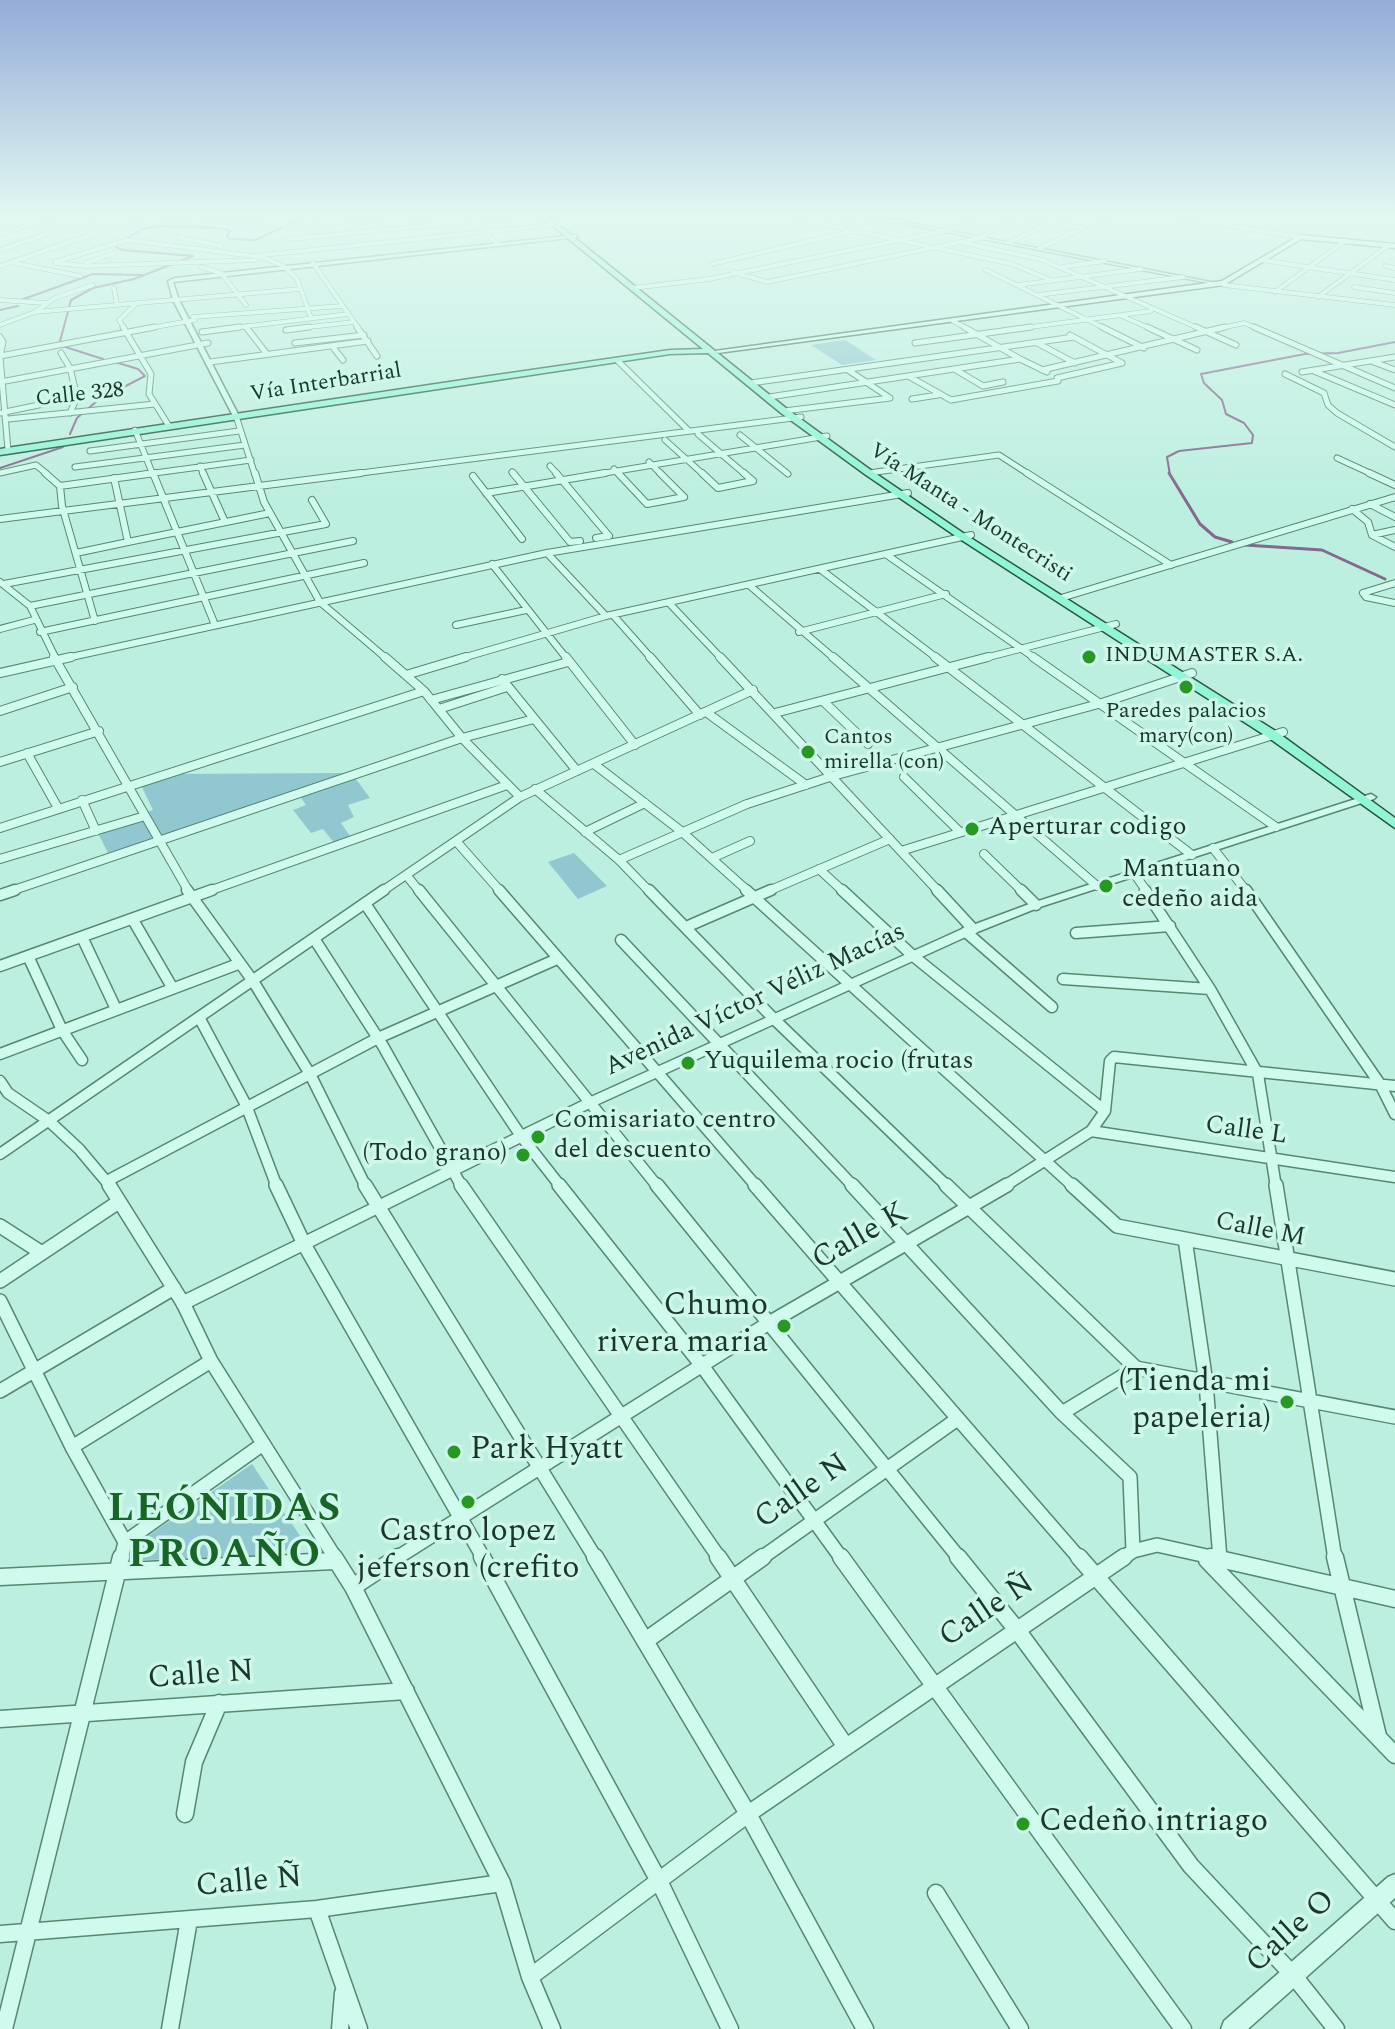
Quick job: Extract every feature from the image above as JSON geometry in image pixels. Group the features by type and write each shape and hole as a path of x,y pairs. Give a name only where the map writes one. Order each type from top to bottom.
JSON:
{"main road":[{"name":"Vía Manta - Montecristi","path":"661,308 793,414 904,494 1188,674 1278,734 1393,818"},
{"name":"Vía Manta - Montecristi","path":"661,308 713,350"},
{"name":"Vía Interbarrial","path":"658,355 814,341 1056,308"},
{"name":"Vía Interbarrial","path":"4,451 682,351 713,350"}],"street":[{"path":"35,312 40,308"},
{"path":"0,325 35,312 87,308"},
{"path":"131,308 119,317 151,374 149,394 169,426"},
{"path":"185,308 218,361 240,415 239,431 270,513 320,602 424,691 462,738 520,797"},
{"path":"0,356 192,319 327,308"},
{"path":"343,308 377,356"},
{"path":"1063,308 1144,348"},
{"path":"1148,308 1236,345"},
{"path":"307,310 311,318"},
{"path":"915,343 1153,310"},
{"path":"202,332 348,314"},
{"path":"1121,315 1197,350"},
{"path":"192,319 200,344 240,415"},
{"path":"280,322 300,350"},
{"path":"286,330 354,322"},
{"path":"956,322 1057,378 1122,363 1051,325"},
{"path":"1042,370 1244,323 1395,388"},
{"path":"246,327 267,354"},
{"path":"291,336 359,328"},
{"path":"295,343 364,335"},
{"path":"0,337 4,412 8,419 3,432 4,451"},
{"path":"754,382 1074,337"},
{"path":"210,362 368,341"},
{"path":"1036,342 1075,363"},
{"path":"2,382 208,343"},
{"path":"332,346 343,360"},
{"path":"61,353 70,368 77,397 71,413"},
{"path":"1302,372 1393,358"},
{"path":"772,397 1020,359"},
{"path":"618,361 689,431"},
{"path":"1372,361 1395,370"},
{"path":"0,519 689,431 890,398 848,370"},
{"path":"956,370 983,386 1003,382"},
{"path":"1313,370 1395,405"},
{"path":"1285,374 1324,393 1328,405 1337,413 1395,447"},
{"path":"910,377 938,395 957,400 1060,380 1057,378"},
{"path":"912,399 938,395"},
{"path":"4,412 77,397"},
{"name":"Calle 328","path":"8,419 155,404"},
{"path":"135,430 215,625"},
{"path":"90,451 239,431"},
{"path":"665,440 718,488 753,481 698,434"},
{"path":"740,435 788,474"},
{"path":"485,491 821,435"},
{"path":"75,467 245,445"},
{"path":"873,472 999,455 1171,565"},
{"path":"1337,458 1395,485"},
{"path":"60,486 251,460"},
{"path":"615,470 647,504 684,497 650,464"},
{"path":"0,473 36,465 60,486 63,510 95,621"},
{"path":"200,466 225,522"},
{"path":"512,472 570,542 609,536 550,466"},
{"path":"473,476 522,539"},
{"path":"114,478 117,504 128,542"},
{"path":"0,673 55,658 547,553 904,494"},
{"path":"1066,597 1395,497"},
{"path":"4,589 80,570 327,523 312,500"},
{"path":"1370,504 1395,517"},
{"path":"1352,509 1368,522 1372,535 1395,547"},
{"path":"76,553 270,513"},
{"path":"1372,535 1395,530"},
{"path":"406,675 546,631 610,615 967,536"},
{"path":"30,606 353,541"},
{"path":"547,553 703,713 806,785"},
{"path":"887,555 1276,827"},
{"path":"0,629 95,621 364,563"},
{"path":"492,564 635,745"},
{"path":"820,569 1192,855"},
{"path":"1395,583 1362,595 1395,603"},
{"path":"749,585 799,632 1018,813 1097,886"},
{"path":"4,589 30,606 37,626 193,900 253,981 310,1074 377,1210 541,1466 748,1814 865,2029"},
{"path":"799,632 946,594"},
{"path":"670,604 833,776 970,930 1052,1007"},
{"path":"456,625 526,610"},
{"path":"775,713 1111,625"},
{"path":"439,709 568,662"},
{"path":"619,860 681,831 833,776 1102,703 1188,674"},
{"path":"431,700 504,683"},
{"path":"504,683 577,771"},
{"path":"0,711 73,687"},
{"path":"0,1154 520,797 753,690"},
{"path":"0,828 424,691"},
{"path":"823,701 868,744"},
{"path":"0,895 162,843 462,738 534,719"},
{"path":"0,762 99,731"},
{"path":"901,851 1278,734"},
{"path":"27,753 58,808"},
{"path":"594,764 712,858 1046,1162"},
{"path":"904,777 960,832"},
{"path":"0,966 193,900 507,785"},
{"path":"535,789 619,860 773,1018 1136,1368 1395,1417"},
{"name":"Avenida Víctor Véliz Macías","path":"183,1303 305,1246 589,1103 970,930 1036,905 1367,798"},
{"path":"82,800 96,831"},
{"path":"585,832 645,803"},
{"path":"0,859 145,816"},
{"path":"686,927 890,839"},
{"path":"456,841 956,1420 1096,1574 1395,1921"},
{"path":"712,858 750,841"},
{"path":"1213,848 1273,926 1380,1084 1395,1114"},
{"path":"984,854 1036,905"},
{"path":"819,869 912,955 1105,1111"},
{"path":"1134,873 1210,989 1258,1074 1340,1589 1378,1736"},
{"path":"407,876 1017,1630 1191,1866 1294,1976 1336,2029"},
{"path":"366,905 521,1136 703,1367 932,1687 1183,2029"},
{"path":"133,920 172,987"},
{"path":"1076,933 1170,926"},
{"path":"82,937 116,1009"},
{"path":"315,940 378,1038 452,1172 622,1415 846,1747"},
{"path":"621,940 1062,1413 1130,1477 1133,1551"},
{"path":"28,956 62,1030 82,1060"},
{"path":"107,1181 378,1038 557,959"},
{"path":"0,1054 238,964"},
{"path":"1063,979 1210,989"},
{"path":"200,1019 246,1105 264,1159 305,1246 460,1516 660,1883 730,2029"},
{"name":"Calle K","path":"353,1587 460,1516 769,1323 1046,1162 1091,1131 1105,1111 1110,1061 1114,1057 1395,1086"},
{"path":"0,1081 8,1093 49,1121 107,1181 117,1203 183,1303 211,1361 353,1587 502,1883 530,1977 552,2029"},
{"name":"Calle L","path":"1091,1131 1395,1177"},
{"name":"Calle M","path":"1046,1162 1117,1226 1395,1279"},
{"path":"0,1281 117,1203"},
{"path":"0,1226 42,1253"},
{"path":"1185,1239 1206,1383 1213,1560 1395,1755"},
{"path":"0,1391 174,1288"},
{"path":"0,1301 72,1447 125,1542 120,1574 4,2029"},
{"path":"72,1447 211,1361"},
{"path":"1062,1413 1136,1368"},
{"name":"Calle N","path":"645,1641 956,1420"},
{"path":"125,1542 263,1444"},
{"name":"Calle Ñ","path":"530,1977 660,1883 748,1814 1133,1551 1157,1545 1340,1589 1395,1599"},
{"path":"0,1577 120,1574 334,1561"},
{"name":"Calle N","path":"0,1719 406,1691"},
{"path":"185,1814 194,1762 219,1703"},
{"name":"Calle Ñ","path":"0,1934 317,1909 502,1883"},
{"name":"Calle O","path":"1232,2029 1395,1884"},
{"path":"936,1893 1020,2029"},
{"path":"317,1909 359,2029"},
{"path":"170,2029 189,1920"},
{"path":"340,2029 344,1987"}],"shaded area":[{"path":"845,340 876,360 842,365 811,345"},
{"path":"349,773 108,853 96,829 153,810 139,781 165,774"},
{"path":"353,775 370,798 348,805 354,817 341,823 352,839 336,845 323,829 311,833 293,810 306,805 297,792"},
{"path":"574,853 607,886 578,899 548,862"},
{"path":"252,1464 302,1539 276,1557 140,1560 145,1538"}],"waterway":[{"path":"0,310 10,308"},
{"path":"69,308 59,345 103,359"},
{"path":"1170,475 1167,457 1179,451 1252,443 1253,435 1244,423 1226,414 1222,400 1204,383 1201,374 1305,354 1338,353 1395,342"},
{"path":"70,434 77,418 97,401 145,376 138,369 115,362"},
{"path":"0,468 63,447"},
{"path":"1170,475 1200,524 1215,537 1232,542"},
{"path":"1245,545 1322,550 1385,579"}],"place":[{"name":"INDUMASTER S.A.","path":"1089,657"},
{"name":"Paredes palacios mary(con)","path":"1186,687"},
{"name":"Cantos mirella (con)","path":"808,752"},
{"name":"Aperturar codigo","path":"972,829"},
{"name":"Mantuano cedeño aida","path":"1106,886"},
{"name":"Yuquilema rocio (frutas","path":"688,1063"},
{"name":"Comisariato centro del descuento","path":"538,1137"},
{"name":"(Todo grano)","path":"523,1155"},
{"name":"Chumo rivera maria","path":"784,1326"},
{"name":"(Tienda mi papeleria)","path":"1287,1402"},
{"name":"Park Hyatt","path":"454,1452"},
{"name":"Castro lopez jeferson (crefito","path":"468,1502"},
{"name":"Cedeño intriago","path":"1023,1824"}],"district":[{"name":"LEÓNIDAS PROAÑO","path":"225,1535"}]}
